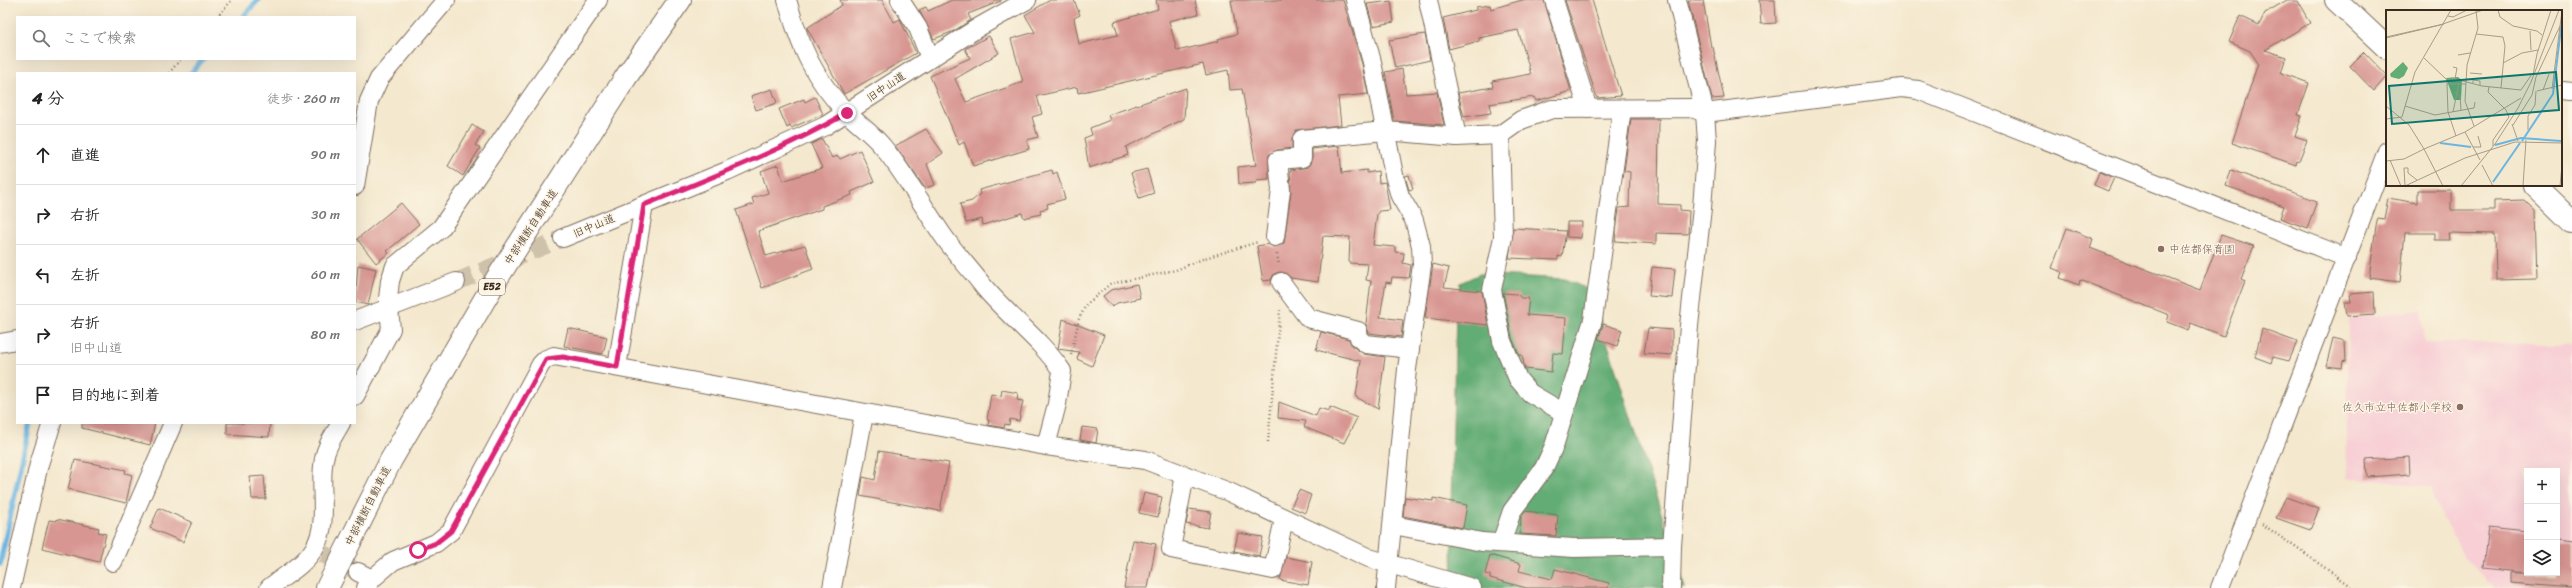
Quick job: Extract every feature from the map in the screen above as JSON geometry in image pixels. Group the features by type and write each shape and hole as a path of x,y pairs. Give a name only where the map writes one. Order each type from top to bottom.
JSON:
{"main road":[{"name":"中部横断自動車道","path":"327,588 391,460 496,280 626,77 680,0"},
{"path":"2336,0 2386,47"},
{"path":"2535,186 2572,222"}],"street":[{"path":"356,176 370,101 379,79 446,0"},
{"path":"356,394 391,329 389,310 390,281 395,266 441,228 598,0"},
{"path":"787,0 800,43 811,66 847,113 880,143 897,164 945,238 996,302 1052,356 1062,371 1057,404 1046,446"},
{"path":"900,0 918,28 930,58"},
{"name":"旧中山道","path":"563,238 734,167 825,126 930,58 1027,0"},
{"path":"1355,0 1372,62 1385,131 1400,196 1414,220 1421,246 1422,265 1410,349 1386,588"},
{"path":"1428,0 1457,137"},
{"path":"1554,0 1588,109"},
{"path":"1671,588 1672,546 1688,326 1702,208 1707,141 1705,113 1677,0"},
{"path":"1275,237 1281,190 1278,160 1302,158 1302,139 1385,131 1457,137 1500,135 1521,120 1552,109 1692,108 1705,113 1902,88 1918,90 2347,258"},
{"path":"1501,543 1512,511 1544,468 1564,413 1593,320 1622,109"},
{"path":"1500,135 1502,237 1492,290 1502,341 1518,380 1530,393 1564,413"},
{"path":"2220,588 2386,154"},
{"path":"617,367 644,205"},
{"path":"356,321 389,310 456,282"},
{"path":"1281,282 1308,318 1358,331 1359,338 1366,344 1410,349"},
{"path":"0,343 16,340"},
{"path":"365,580 393,561 436,543 451,531 546,359 563,357 864,414 1046,446 1145,460 1229,492 1284,519 1389,565 1472,588"},
{"path":"832,588 864,414"},
{"path":"11,588 40,464 52,424"},
{"path":"113,562 173,424"},
{"path":"269,588 318,551 323,519 323,461 326,450 339,424"},
{"path":"1185,475 1171,549 1273,570 1284,519"},
{"path":"1393,525 1482,542 1574,548 1672,546"}],"path":[{"path":"218,16 232,0"},
{"path":"170,72 180,60"},
{"path":"1062,371 1074,349 1079,319 1086,305 1110,284 1176,270 1205,258 1275,237 1281,282 1268,442"},
{"path":"2248,514 2354,588"}],"shaded area":[{"name":"佐久市立中佐都小学校","path":"2422,310 2425,343 2572,344 2572,588 2493,588 2463,554 2434,501 2433,487 2346,477 2349,319"}],"green space":[{"path":"1480,274 1565,279 1591,291 1685,588 1453,588 1451,503 1456,312 1460,283"}],"building":[{"path":"840,0 882,0 894,22 900,19 916,53 844,94 807,28 842,5"},
{"path":"952,0 1001,1 968,14 971,20 954,31 934,39 919,10 926,7 928,11"},
{"path":"1050,0 1074,0 1080,15 1074,18 1079,44 1118,35 1114,22 1158,9 1156,0 1195,0 1198,14 1169,21 1177,51 1219,41 1218,39 1237,34 1231,0 1343,0 1362,64 1368,94 1338,97 1341,125 1296,130 1292,139 1292,148 1277,150 1269,155 1269,179 1256,180 1256,183 1239,184 1238,167 1256,165 1242,89 1230,90 1228,70 1206,75 1203,64 1078,93 1077,87 1037,96 1042,114 1032,117 1038,137 1027,140 1029,149 973,166 964,142 959,145 930,76 970,58 965,49 989,36 999,53 955,79 966,102 1023,82 1011,39 1035,32 1025,15"},
{"path":"1522,0 1544,0 1571,91 1536,101 1534,97 1489,104 1491,113 1464,117 1458,93 1493,87 1492,81 1531,74 1518,30 1479,38 1479,41 1449,49 1443,18 1476,10 1476,7 1490,5 1491,9"},
{"path":"1565,0 1592,0 1621,96 1597,98"},
{"path":"1688,0 1703,0 1711,47 1713,47 1724,98 1712,99"},
{"path":"1759,0 1775,0 1776,23 1761,24"},
{"path":"2287,0 2297,0 2310,23 2265,50 2286,57 2281,73 2309,83 2298,115 2302,116 2295,136 2307,140 2296,165 2232,143 2258,63 2250,51 2229,42 2240,16 2259,25 2265,13"},
{"path":"1391,1 1394,22 1373,26 1367,4"},
{"path":"1425,34 1430,60 1395,68 1389,40"},
{"path":"2364,52 2386,75 2386,77 2374,91 2350,66"},
{"path":"1402,69 1406,94 1437,92 1444,125 1394,121 1385,72"},
{"path":"1186,88 1184,119 1126,147 1128,155 1089,168 1084,138 1092,135 1090,128 1110,120 1108,115"},
{"path":"772,89 777,103 756,110 751,96"},
{"path":"815,97 823,114 791,128 790,126 787,128 779,109 804,99 805,102"},
{"path":"1631,119 1659,119 1658,204 1680,205 1680,210 1689,211 1688,234 1656,233 1656,244 1615,241 1619,208 1629,207 1630,172 1624,171"},
{"path":"472,125 484,132 475,145 480,148 463,176 448,166"},
{"path":"926,129 943,153 927,164 935,185 925,188 895,146"},
{"path":"822,139 832,158 838,156 840,159 860,150 874,182 851,192 852,195 822,206 822,209 758,231 766,256 805,245 813,269 762,288 736,210 754,204 752,198 768,193 761,171 778,165 783,181 822,168 811,144"},
{"path":"1339,146 1342,173 1367,170 1367,173 1378,171 1379,183 1385,182 1390,210 1379,211 1377,214 1373,245 1395,247 1395,252 1404,253 1403,263 1411,265 1409,278 1392,277 1391,283 1386,282 1380,317 1403,320 1401,337 1369,333 1366,324 1371,281 1366,280 1368,264 1349,263 1350,237 1323,236 1318,282 1291,278 1285,273 1280,272 1274,274 1271,280 1263,281 1257,246 1268,244 1274,247 1284,243 1291,191 1290,170 1308,167 1312,158 1312,149"},
{"path":"1147,169 1154,193 1139,198 1131,173"},
{"path":"1052,170 1053,174 1057,172 1065,199 1047,204 1048,208 1040,210 1041,214 1024,218 1022,213 983,225 982,219 966,223 960,204 972,201 980,194 979,190"},
{"path":"2231,170 2317,201 2307,228 2280,218 2284,206 2226,186"},
{"path":"2099,172 2114,178 2108,191 2094,185"},
{"path":"1409,175 1413,189 1409,190 1405,176"},
{"path":"2418,190 2451,190 2451,210 2494,210 2494,201 2524,200 2535,211 2537,279 2496,280 2495,234 2448,233 2449,240 2435,240 2435,233 2405,233 2400,282 2369,278 2376,226 2378,218 2384,219 2388,198 2418,203"},
{"path":"401,203 419,224 387,251 389,253 376,263 357,239"},
{"path":"1567,222 1582,222 1581,238 1567,237"},
{"path":"1513,228 1566,231 1562,257 1558,256 1558,260 1509,258"},
{"path":"2067,228 2093,239 2090,248 2200,290 2221,235 2254,246 2241,279 2245,281 2224,336 2191,323 2188,330 2167,322 2169,315 2080,280 2079,285 2060,278 2062,272 2052,268"},
{"path":"1433,264 1449,268 1444,287 1482,291 1488,325 1425,318"},
{"path":"358,265 376,269 368,305 356,302"},
{"path":"1652,267 1675,269 1672,298 1649,296"},
{"path":"1137,284 1140,298 1117,303 1112,307 1103,296 1111,290"},
{"path":"2374,292 2375,314 2347,316 2345,302 2351,302 2350,294"},
{"path":"1503,293 1517,294 1521,298 1529,298 1527,315 1566,318 1563,354 1553,353 1551,372 1525,369 1522,355 1519,355 1512,338"},
{"path":"1063,319 1104,335 1092,366 1077,359 1079,352 1058,349"},
{"path":"1603,324 1622,330 1617,346 1598,339"},
{"path":"568,328 607,337 603,354 564,346"},
{"path":"1648,328 1672,330 1672,355 1644,353"},
{"path":"2262,329 2297,342 2289,361 2273,357 2271,363 2255,357"},
{"path":"1321,332 1349,339 1352,346 1364,354 1385,357 1378,409 1356,397 1361,361 1316,350"},
{"path":"2333,338 2345,341 2346,362 2343,361 2342,368 2326,366"},
{"path":"1002,390 1018,393 1017,400 1023,401 1019,421 1010,419 1009,425 1005,424 1004,428 988,425 989,420 987,420 991,394 1001,396"},
{"path":"1279,402 1316,416 1319,408 1329,411 1330,407 1357,418 1344,443 1304,427 1306,421 1278,418"},
{"path":"82,424 155,424 150,445 82,428"},
{"path":"227,424 270,424 269,437 227,434"},
{"path":"1082,427 1098,429 1096,443 1080,440"},
{"path":"879,451 949,463 940,511 860,496 863,477 875,480"},
{"path":"2409,457 2410,474 2367,477 2366,460"},
{"path":"75,460 126,470 125,473 132,475 126,503 68,489"},
{"path":"264,476 266,499 252,499 250,477"},
{"path":"1299,490 1311,495 1305,513 1291,507"},
{"path":"1144,493 1162,497 1158,517 1139,513"},
{"path":"1405,497 1433,501 1433,498 1467,505 1463,528 1403,516"},
{"path":"2286,497 2319,509 2310,530 2276,518"},
{"path":"159,508 192,522 183,542 150,528"},
{"path":"1189,509 1211,512 1208,528 1186,524"},
{"path":"1525,511 1558,515 1556,536 1520,534 1521,517"},
{"path":"57,519 99,528 98,532 106,534 99,562 42,548 49,520 57,521"},
{"path":"2488,527 2524,531 2524,573 2483,568"},
{"path":"1238,533 1263,537 1259,556 1234,551"},
{"path":"2560,538 2572,540 2572,588 2511,583 2511,573 2524,573 2524,576 2560,576"},
{"path":"1133,540 1156,544 1148,588 1124,588"},
{"path":"1490,555 1521,564 1519,571 1552,579 1555,569 1609,583 1608,588 1526,588 1490,578 1490,575 1485,574"},
{"path":"1286,557 1312,562 1308,585 1280,580"}],"waterway":[{"path":"244,16 258,0"},
{"path":"192,72 202,60"},
{"path":"0,564 30,424"}],"tunnel":[{"path":"456,282 563,238"},
{"path":"323,554 358,572"}],"place":[{"name":"中佐都保育園","path":"2161,249"},
{"name":"佐久市立中佐都小学校","path":"2460,407"}],"route":[{"path":"418,550 436,543 451,531 541,364 546,359 554,356 563,357 617,367 644,205 825,126 847,113"}]}
